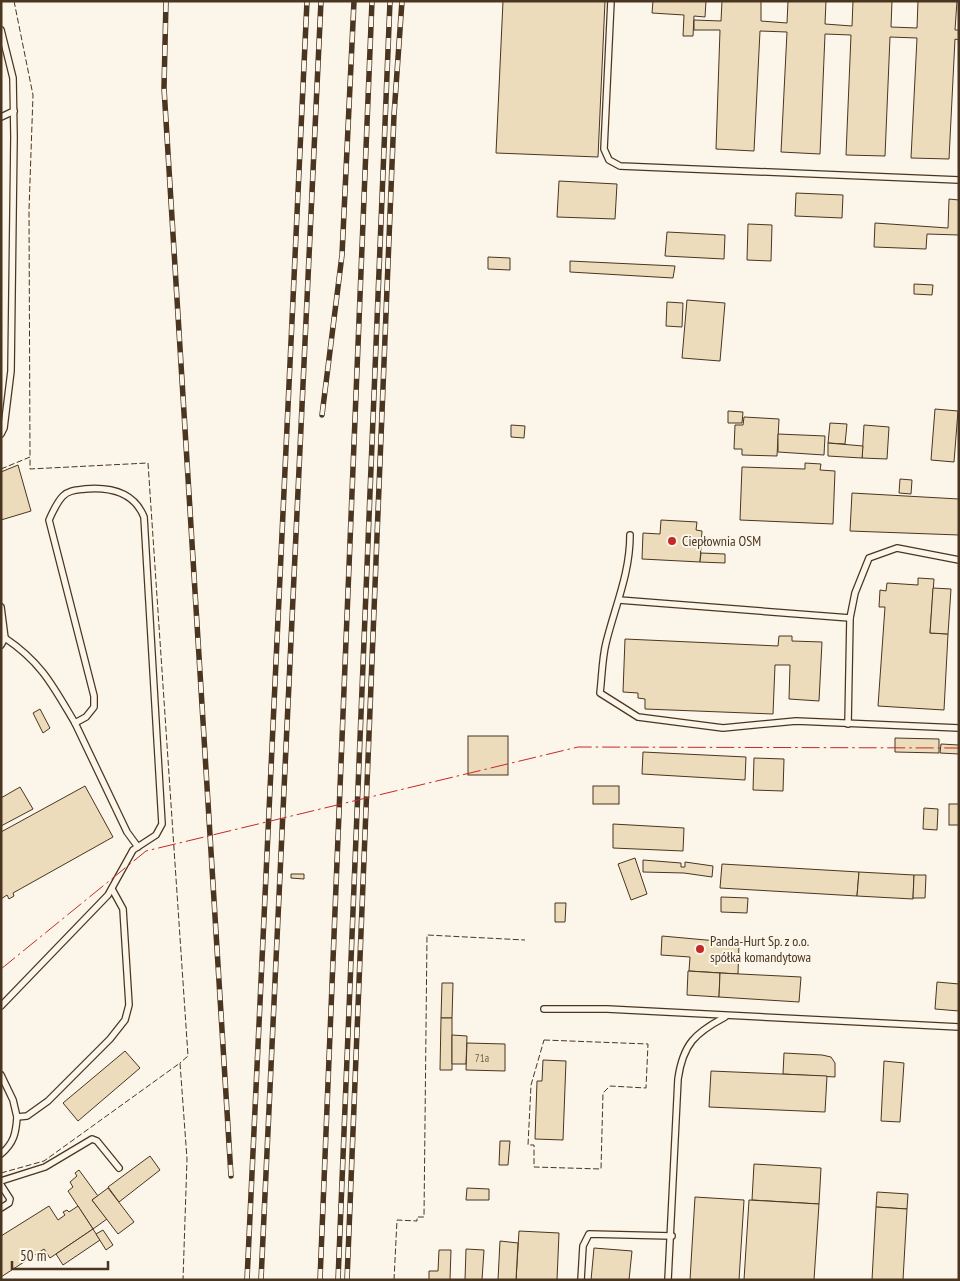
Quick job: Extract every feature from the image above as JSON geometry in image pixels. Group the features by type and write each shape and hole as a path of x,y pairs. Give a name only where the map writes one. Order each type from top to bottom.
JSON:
{"lane":[{"path":"611,1 604,149 609,160 620,166 959,180"},
{"path":"1,30 13,78 14,111 11,371 4,428 1,434"},
{"path":"1,117 14,111"},
{"path":"1,1006 112,889 126,861 138,846 156,834 162,824 163,813 144,517 140,509 127,496 114,489 73,490 64,496 49,520 94,696 94,707 86,717 75,723"},
{"path":"630,534 630,552 619,600 605,644 600,693 638,717 723,728 796,720 959,728"},
{"path":"848,724 850,618 856,592 869,558 897,548 959,560"},
{"path":"619,600 850,618"},
{"path":"1,608 5,638 1,645"},
{"path":"5,638 35,661 46,674 75,723 127,832 138,846"},
{"path":"17,1117 27,1116 48,1101 110,1040 125,1020 129,1005 123,909 112,889"},
{"path":"544,1009 607,1009 959,1027"},
{"path":"668,1280 672,1236 678,1079 681,1060 690,1040 706,1027 727,1016"},
{"path":"1,1075 13,1100 17,1117 13,1140 10,1146 1,1154"},
{"path":"1,1208 9,1203 10,1199 1,1183 45,1167 92,1139 97,1141 119,1168"},
{"path":"581,1280 583,1246 589,1234 672,1236"}],"building":[{"path":"503,1 605,1 598,157 496,153"},
{"path":"653,1 706,1 705,17 694,16 693,36 683,36 684,15 652,13"},
{"path":"722,1 761,1 761,21 787,23 788,1 826,1 825,24 852,26 853,1 892,1 891,27 917,28 918,1 957,1 955,30 959,30 959,40 955,39 949,159 911,158 917,38 890,37 885,156 846,155 851,35 825,34 820,154 781,152 787,32 760,31 754,151 716,149 720,30 694,30 694,20 721,21"},
{"path":"559,181 617,184 615,219 557,217"},
{"path":"796,193 843,195 842,218 795,216"},
{"path":"949,199 959,200 959,235 927,234 926,249 874,247 875,223 948,228"},
{"path":"748,224 772,225 771,261 747,260"},
{"path":"667,232 725,235 724,259 665,256"},
{"path":"488,257 510,258 510,270 488,269"},
{"path":"570,261 675,266 673,278 570,272"},
{"path":"914,284 933,285 932,295 914,294"},
{"path":"687,300 725,303 720,361 682,358"},
{"path":"667,302 683,303 682,327 666,326"},
{"path":"935,409 958,411 954,462 931,460"},
{"path":"728,411 743,412 742,423 728,423"},
{"path":"744,417 779,419 777,456 742,455 742,449 734,449 735,425 743,425"},
{"path":"830,423 847,424 845,444 828,443"},
{"path":"511,425 525,426 524,438 511,437"},
{"path":"864,425 889,427 887,459 862,458"},
{"path":"778,434 825,436 824,455 778,452"},
{"path":"828,443 863,446 862,458 828,456"},
{"path":"805,463 821,464 820,470 835,471 833,524 740,520 742,467 805,469"},
{"path":"18,465 31,511 1,520 1,472"},
{"path":"900,479 912,480 911,494 899,493"},
{"path":"852,493 959,499 959,535 850,531"},
{"name":"Ciepłownia OSM","path":"661,520 697,522 696,530 702,531 700,562 642,559 643,533 660,534"},
{"path":"701,553 725,554 725,563 700,562"},
{"path":"918,578 934,579 930,633 948,634 944,710 878,706 885,607 879,607 880,590 886,591 887,583 918,585"},
{"path":"933,588 951,589 948,634 930,633"},
{"path":"779,636 792,636 792,641 822,642 819,701 789,699 790,665 775,665 773,714 645,709 645,699 638,698 638,693 623,692 625,639 778,646"},
{"path":"40,709 50,728 43,733 33,713"},
{"path":"468,736 508,736 508,775 468,775"},
{"path":"895,738 939,739 939,753 895,752"},
{"path":"941,744 959,745 959,754 940,753"},
{"path":"643,752 746,757 745,780 642,774"},
{"path":"754,758 784,759 783,791 753,790"},
{"path":"85,786 113,837 13,893 14,896 9,899 7,895 1,899 1,832"},
{"path":"593,786 619,786 619,804 593,804"},
{"path":"20,787 33,809 1,826 1,798"},
{"path":"949,804 959,804 959,825 949,825"},
{"path":"924,808 938,809 937,830 923,829"},
{"path":"613,824 684,828 683,851 613,848"},
{"path":"635,858 647,894 631,900 618,864"},
{"path":"643,860 681,863 681,867 685,867 685,862 713,866 712,877 684,873 643,872"},
{"path":"722,864 859,872 857,896 720,888"},
{"path":"859,872 914,875 913,899 857,896"},
{"path":"291,874 304,874 304,879 291,878"},
{"path":"914,875 926,875 925,898 913,898"},
{"path":"721,897 748,898 747,913 721,912"},
{"path":"555,903 566,903 565,922 555,922"},
{"name":"Panda-Hurt Sp. z o.o. spółka komandytowa","path":"662,936 739,943 738,974 689,971 690,957 661,955"},
{"path":"688,971 720,973 719,997 687,995"},
{"path":"720,973 801,977 799,1002 719,997"},
{"path":"937,982 959,984 959,1011 935,1009"},
{"path":"442,983 453,983 452,1018 441,1018"},
{"path":"441,1018 452,1018 452,1070 440,1070"},
{"path":"452,1035 467,1036 466,1064 452,1064"},
{"path":"467,1043 505,1044 505,1071 466,1070"},
{"path":"125,1051 140,1068 78,1121 63,1103"},
{"path":"784,1053 831,1057 835,1063 835,1077 783,1074"},
{"path":"543,1060 566,1061 563,1140 535,1139 537,1081 542,1081"},
{"path":"884,1061 904,1063 900,1122 881,1121"},
{"path":"711,1071 827,1076 825,1112 709,1107"},
{"path":"500,1141 510,1141 508,1165 499,1165"},
{"path":"150,1156 160,1170 119,1202 108,1187"},
{"path":"754,1164 821,1168 819,1204 752,1200"},
{"path":"79,1170 98,1196 92,1200 107,1219 93,1229 68,1191 73,1187 70,1182 77,1176 75,1173"},
{"path":"108,1188 134,1222 118,1234 92,1200"},
{"path":"467,1188 489,1189 489,1200 466,1200"},
{"path":"877,1192 908,1194 907,1209 876,1207"},
{"path":"695,1197 744,1200 739,1280 690,1280"},
{"path":"749,1200 819,1204 814,1280 744,1280"},
{"path":"49,1206 58,1220 65,1215 63,1212 67,1210 69,1212 78,1206 93,1229 50,1258 44,1249 1,1277 1,1236"},
{"path":"876,1207 907,1209 903,1280 872,1280"},
{"path":"93,1229 100,1240 63,1265 56,1254"},
{"path":"103,1230 113,1245 106,1250 96,1234"},
{"path":"519,1231 559,1233 557,1280 516,1280"},
{"path":"500,1241 518,1243 516,1280 498,1280"},
{"path":"594,1248 632,1251 629,1280 591,1280"},
{"path":"466,1249 484,1250 482,1280 465,1280"},
{"path":"439,1250 451,1250 450,1280 429,1280 429,1271 438,1271"}],"railway":[{"path":"166,1 164,88 231,1176"},
{"path":"247,1280 307,1"},
{"path":"261,1280 321,1"},
{"path":"322,415 342,255 354,1"},
{"path":"320,1280 372,1"},
{"path":"338,1280 390,1"},
{"path":"347,1280 394,115 402,1"}],"fence":[{"path":"14,1 33,95 29,210 30,457"},
{"path":"1,469 30,457 30,469 148,463 188,1056 180,1063"},
{"path":"394,1280 397,1220 417,1221 417,1217 424,1217 427,935 525,940"},
{"path":"544,1040 648,1044 646,1088 610,1086 603,1093 601,1169 534,1167 534,1145 528,1145 531,1085 544,1040"},
{"path":"1,1173 44,1161 180,1063 187,1159 183,1280"}],"power":[{"path":"1,969 146,851 578,747 959,748"}],"place":[{"name":"Ciepłownia OSM","path":"672,541"},
{"name":"Panda-Hurt Sp. z o.o. spółka komandytowa","path":"700,949"}]}
